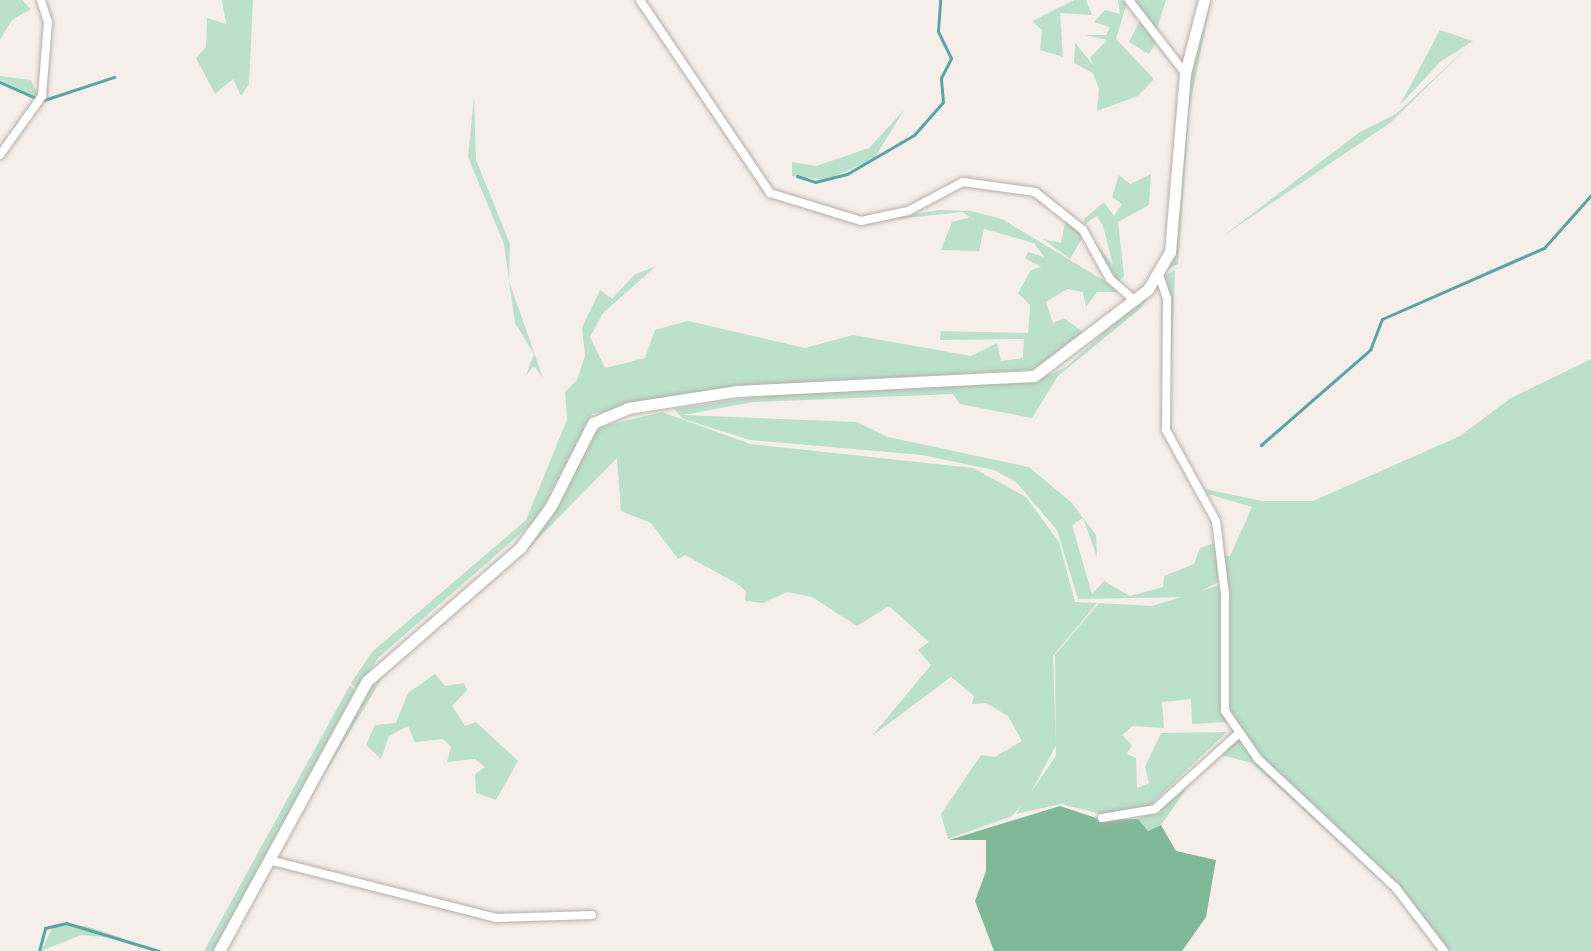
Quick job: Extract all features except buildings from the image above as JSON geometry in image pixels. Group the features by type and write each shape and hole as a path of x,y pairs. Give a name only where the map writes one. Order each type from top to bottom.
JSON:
{"main road":[{"path":"219,951 367,681 520,548 551,506 585,432 602,416 736,391 1034,376 1135,301 1159,275 1172,240 1185,73 1204,0"}],"street":[{"path":"0,155 42,96 48,22 41,0"},
{"path":"640,0 770,193 824,215 861,221 908,211 963,182 1035,192 1083,230 1110,279 1135,301"},
{"path":"1129,0 1185,73"},
{"path":"1159,275 1167,298 1164,422 1216,521 1225,594 1222,703 1238,734 1396,888 1444,951"},
{"path":"1102,818 1155,809 1238,734"},
{"path":"269,860 488,917 592,915"}],"green space":[{"path":"0,0 22,0 31,9 12,20 0,40"},
{"path":"222,0 253,0 249,84 241,96 233,79 215,94 196,58 206,47 207,18 226,24"},
{"path":"1074,0 1086,0 1092,15 1060,13 1063,57 1040,50 1042,30 1032,21"},
{"path":"1118,0 1127,2 1116,39 1154,79 1138,96 1097,111 1099,89 1093,73 1074,63 1075,43 1094,66 1090,58 1107,40 1085,35 1106,35 1110,27 1094,22 1105,10 1120,14"},
{"path":"1133,0 1166,0 1156,31"},
{"path":"1211,0 1189,110 1178,264 1166,270 1177,247 1191,78"},
{"path":"1140,20 1156,43 1149,54 1129,42"},
{"path":"1440,30 1473,41 1440,62 1400,105"},
{"path":"1470,45 1390,123 1223,236 1360,132 1396,114"},
{"path":"0,76 31,80 39,98 0,80"},
{"path":"474,96 476,160 510,244 509,280 504,244 468,157"},
{"path":"904,110 874,159 827,180 792,176 792,162 816,166 869,148"},
{"path":"1151,174 1149,205 1118,222 1124,276 1118,283 1094,242 1113,265 1103,226 1097,216 1085,224 1084,219 1104,202 1114,216 1122,204 1112,197 1119,175 1130,184"},
{"path":"940,210 971,211 1002,219 1123,292 1097,292 1086,307 1083,292 1067,289 1046,302 1053,323 1064,318 1083,332 1127,299 1037,368 1032,370 741,386 592,414 536,520 379,657 356,689 351,683 372,652 526,520 567,420 565,392 577,380 585,356 582,328 600,290 612,299 634,275 656,266 603,313 590,337 605,368 645,358 655,330 688,321 805,348 853,335 971,356 997,343 1001,361 1023,358 1024,339 940,340 941,331 1028,333 1030,305 1018,293 1031,270 1041,267 1025,258 1028,252 1044,257 1034,243 984,229 979,251 941,250 952,222 971,217 962,212 859,223"},
{"path":"1066,218 1084,235 1070,259 1043,239 1061,243"},
{"path":"1175,270 1170,402 1173,442 1170,438 1162,278"},
{"path":"509,282 543,378 534,366 526,375 534,354 515,323"},
{"path":"1157,284 1141,308 1058,376 1032,418 960,404 953,394 753,402 683,415 857,422 888,437 1029,467 1072,503 1096,535 1097,557 1083,518 1072,525 1092,594 1104,581 1130,596 1163,587 1164,576 1194,564 1200,548 1215,543 1219,582 1189,597 1078,599 1057,530 1016,482 994,470 922,455 750,440 683,419 674,409 765,395 1036,381 1066,367"},
{"path":"1591,359 1591,951 1447,951 1398,886 1260,758 1227,710 1220,556 1230,556 1252,507 1208,494 1205,489 1262,501 1313,501 1460,436 1511,398"},
{"path":"662,412 750,444 973,468 1026,497 1059,542 1075,602 1097,603 1053,656 1056,745 1027,800 1012,816 948,839 941,814 981,755 995,757 1022,741 1008,716 986,703 972,704 974,696 951,677 872,736 931,665 918,650 929,642 889,606 857,626 812,597 787,592 763,603 745,601 746,591 736,583 685,555 678,559 651,523 621,511 617,458 521,556 390,665 274,858 380,671 535,537 587,438 604,426"},
{"path":"1220,585 1226,722 1192,724 1191,699 1162,702 1164,728 1133,726 1122,735 1132,745 1127,754 1136,758 1137,788 1149,783 1145,767 1161,733 1227,732 1146,809 1101,814 1061,804 1016,814 1056,756 1055,655 1099,603 1152,606"},
{"path":"435,674 445,686 464,683 467,690 452,706 465,726 476,722 518,761 496,800 476,793 475,774 485,767 475,759 447,762 451,747 443,739 415,742 408,726 389,736 381,759 366,745 375,725 396,723 408,693"},
{"path":"350,685 355,690 263,860 213,951 204,951"},
{"path":"1236,736 1398,893 1440,951 1396,894 1252,763 1217,754 1207,760 1161,825 1148,831 1138,819 1158,810 1216,749"},
{"path":"1060,806 1102,820 1138,819 1148,831 1161,825 1176,851 1216,860 1206,917 1182,951 994,951 975,901 986,871 986,840 949,840"},
{"path":"54,925 86,926 126,939 81,935 41,951"}],"waterway":[{"path":"797,176 815,182 847,174 914,135 943,102 941,78 951,58 938,31 940,0"},
{"path":"44,100 114,77"},
{"path":"0,82 38,99"},
{"path":"1261,445 1370,350 1382,319 1544,248 1591,195"},
{"path":"39,951 45,928 66,923 159,951"}]}
